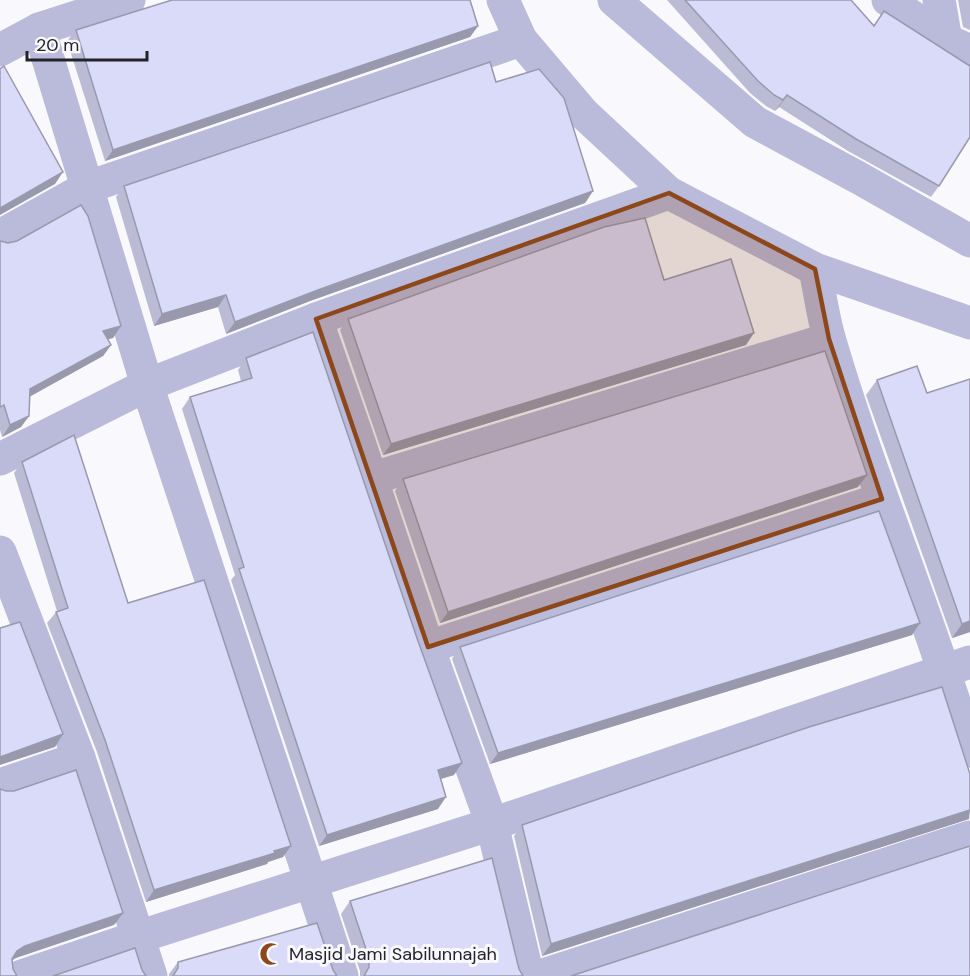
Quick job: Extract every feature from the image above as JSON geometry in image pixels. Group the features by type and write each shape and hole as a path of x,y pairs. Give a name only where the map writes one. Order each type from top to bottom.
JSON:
{"street":[{"path":"0,50 39,29 129,0"},
{"path":"503,0 521,40 583,113 669,193 815,269 970,323"},
{"path":"614,0 755,122 970,242"},
{"path":"888,0 958,45"},
{"path":"939,0 958,45"},
{"path":"39,29 147,385 342,976"},
{"path":"0,236 88,187 521,40"},
{"path":"0,459 147,385 316,318 669,193"},
{"path":"815,269 829,339 882,499 958,666 970,751"},
{"path":"316,318 428,647 492,824 528,976"},
{"path":"370,479 829,339"},
{"path":"428,647 882,499"},
{"path":"0,552 8,593 79,758 151,976"},
{"path":"22,976 492,824 958,666"},
{"path":"0,785 79,758"},
{"path":"540,976 970,837"}],"highlighted area":[{"path":"669,193 815,269 829,339 882,499 428,647 316,319"}],"building":[{"path":"172,0 470,0 478,26 113,150 76,30"},
{"path":"685,0 851,0 874,26 884,11 970,66 970,137 939,186 856,139 787,95 783,100 774,95 758,81"},
{"path":"490,62 496,82 539,69 564,98 593,191 235,322 226,295 162,314 124,186"},
{"path":"4,66 63,172 0,208 0,69"},
{"path":"81,205 88,216 121,326 103,331 111,345 30,389 29,416 10,425 4,405 0,407 0,241 8,243 17,241"},
{"path":"645,218 664,280 731,259 754,333 391,444 348,319 604,227"},
{"path":"313,332 462,763 438,770 446,797 327,835 239,569 244,567 190,397 252,378 246,358"},
{"path":"825,351 867,475 448,612 403,479"},
{"path":"917,366 927,393 970,379 970,621 962,624 877,380"},
{"path":"74,435 128,603 204,580 291,846 154,890 105,740 56,612 68,608 22,462"},
{"path":"879,511 920,623 498,753 460,647"},
{"path":"20,622 63,734 0,757 0,628"},
{"path":"942,687 970,774 970,810 551,944 522,825 809,727"},
{"path":"76,770 123,913 25,946 17,951 12,959 13,969 17,976 0,976 0,789 14,791"},
{"path":"970,846 970,976 571,976"},
{"path":"492,858 519,969 523,976 364,976 369,967 369,958 350,901"},
{"path":"317,923 337,976 173,976 178,968 178,962"},
{"path":"135,948 146,976 53,976"}],"place":[{"name":"Masjid Jami Sabilunnajah","path":"271,954"}]}
